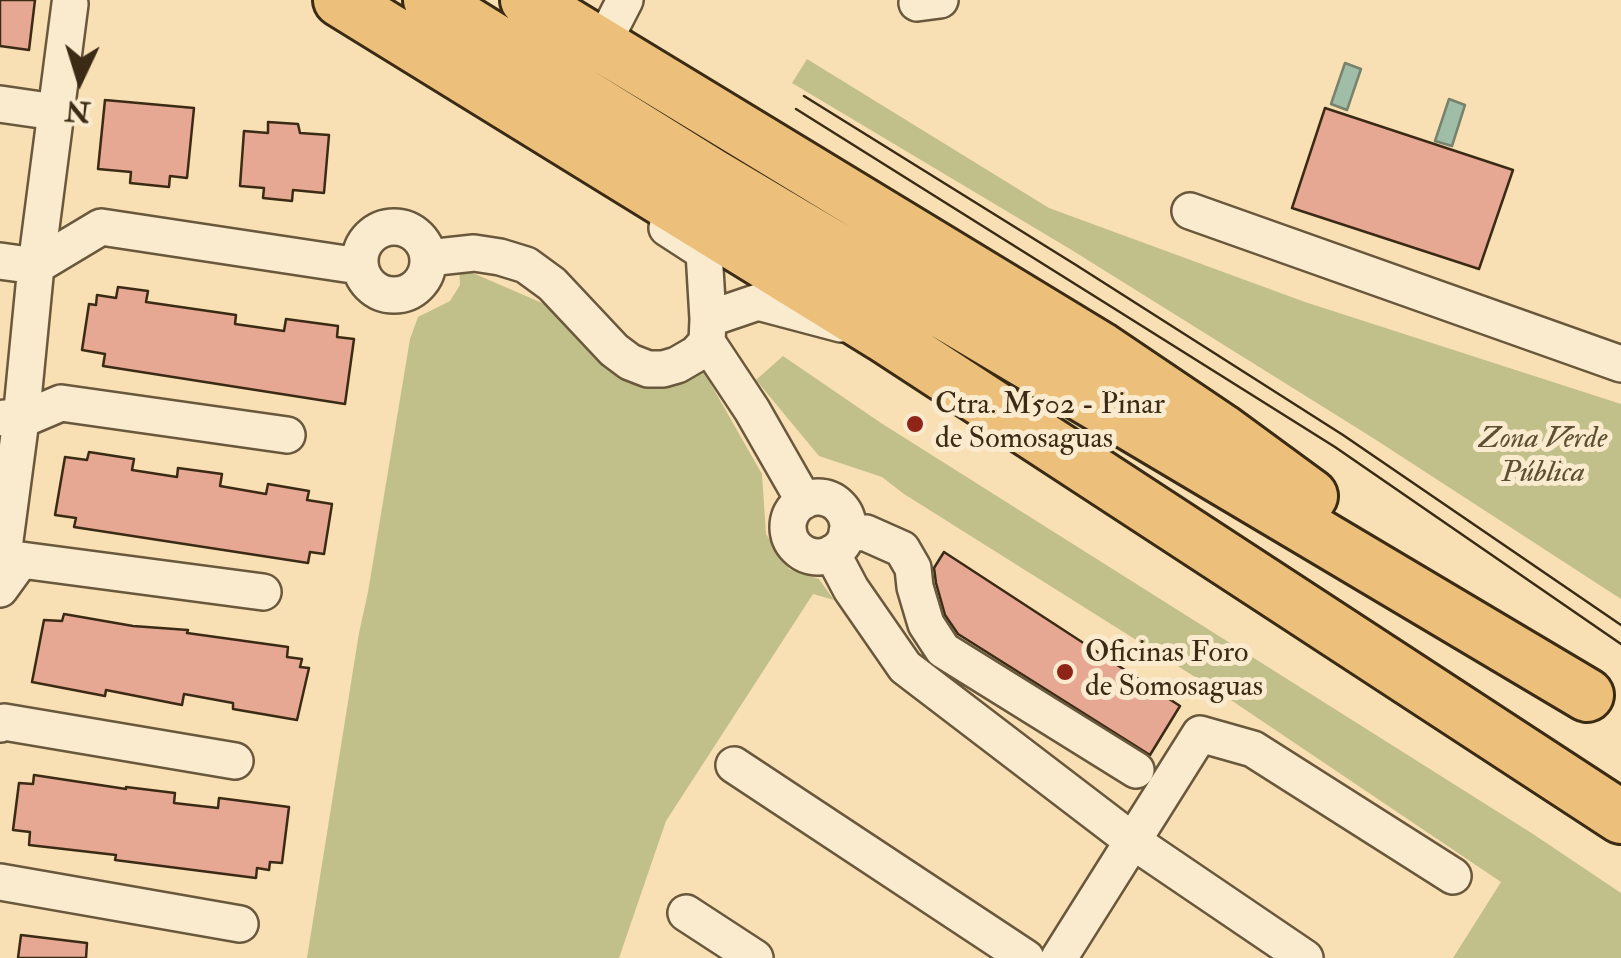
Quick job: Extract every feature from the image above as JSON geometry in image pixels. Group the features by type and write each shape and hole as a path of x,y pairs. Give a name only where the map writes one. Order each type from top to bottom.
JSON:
{"highway":[{"path":"340,0 883,335 1621,817"},
{"path":"430,0 712,175 1604,707"},
{"path":"527,0 592,19 1101,349 1220,430 1604,707"}],"street":[{"path":"0,578 11,419 36,266 70,4"},
{"path":"0,261 36,266 101,227 359,266 371,287 394,296 415,288 423,280 428,258 474,253 526,265 563,294 630,362 648,369 663,369 677,366 696,354 707,330 704,252 571,167 445,66"},
{"path":"0,104 54,112"},
{"path":"1190,210 1621,364"},
{"path":"707,330 758,302 883,335"},
{"path":"707,330 804,500"},
{"path":"11,419 60,402 286,435"},
{"path":"1136,770 942,650 926,624 915,587 914,568 902,549 866,534 839,542 822,556 806,554 791,539 788,528 795,508 816,497 835,503 844,512 839,542 851,589 905,667 1134,842 1305,958"},
{"path":"0,589 21,560 263,592"},
{"path":"0,724 235,761"},
{"path":"1059,958 1200,734 1252,749 1453,876"},
{"path":"734,765 1026,958"},
{"path":"0,882 240,924"},
{"path":"686,913 755,958"}],"green space":[{"name":"Zona Verde Pública","path":"807,59 1049,208 1305,302 1621,404 1621,599 1070,249 792,83"},
{"path":"459,267 549,306 616,371 701,367 762,474 766,534 789,569 819,579 834,600 813,594 666,821 619,958 307,958 410,339 418,317 450,301 460,285"},
{"path":"783,356 881,423 1621,893 1621,958 1453,958 1501,882 1219,692 882,477 819,456 756,380"}],"shaded area":[{"path":"1345,63 1361,69 1347,110 1331,104"},
{"path":"1449,99 1465,105 1452,146 1435,141"}],"building":[{"path":"0,0 35,0 29,50 0,46"},
{"path":"105,100 194,108 187,178 170,176 169,187 130,183 131,172 98,169"},
{"path":"1325,108 1513,170 1479,269 1292,208"},
{"path":"268,122 298,124 300,133 329,135 324,193 293,190 292,201 263,198 264,188 240,186 244,131 268,133"},
{"path":"118,287 148,291 146,302 236,315 235,324 284,331 286,319 338,326 337,337 354,339 345,404 103,366 105,354 82,350 89,304 96,305 97,295 116,298"},
{"path":"89,452 134,459 132,470 177,477 178,468 222,474 220,486 266,494 268,484 309,491 307,500 332,504 324,554 310,552 308,563 74,527 76,518 55,515 65,457 87,460"},
{"name":"Oficinas Foro de Somosaguas","path":"944,552 1180,706 1150,755 958,634 945,615 936,583 934,568"},
{"path":"64,614 288,647 287,657 302,659 300,667 309,668 297,720 233,709 233,703 184,694 182,705 106,690 105,696 32,682 44,620 62,621"},
{"path":"34,775 175,793 174,803 218,808 219,798 289,807 282,863 270,862 269,870 257,868 256,878 29,845 30,832 13,830 19,783 33,784"},
{"path":"21,935 87,943 86,958 18,958"}],"tram line":[{"path":"804,96 1343,435 1621,625"},
{"path":"796,109 1335,447 1621,644"}],"place":[{"name":"Ctra. M502 - Pinar de Somosaguas","path":"915,424"},
{"name":"Oficinas Foro de Somosaguas","path":"1065,672"}]}
